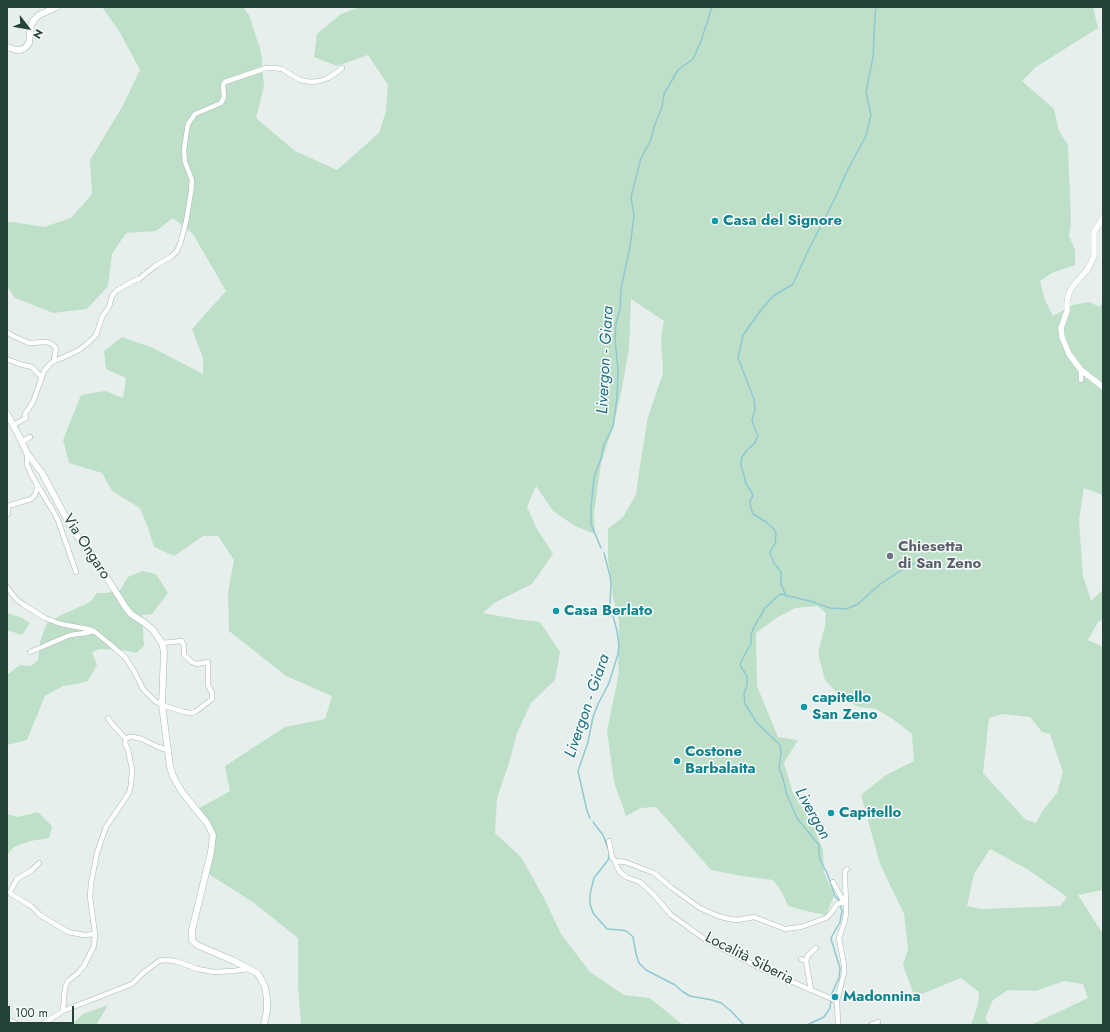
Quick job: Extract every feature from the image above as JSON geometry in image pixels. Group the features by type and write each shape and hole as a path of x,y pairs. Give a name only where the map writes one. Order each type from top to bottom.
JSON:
{"main road":[{"path":"7,47 16,50 25,48 29,43 31,26 34,20 39,15 57,7"},
{"name":"Via Ongaro","path":"7,414 27,453 42,473 70,525 95,559 126,608 131,614 153,630 162,643"},
{"path":"162,643 164,652 162,705 170,767 177,784 186,799 207,823 213,835 211,852 192,930 192,940 197,945 224,956 257,973 262,980 267,999 267,1010 264,1025"}],"street":[{"path":"13,425 26,418 25,414 33,402 44,371 54,361 79,350 96,335 102,317 116,291 146,274 155,266 172,256 176,250 182,234 191,192 192,180 185,162 184,150 188,124 195,114 221,103 224,97 223,85 225,82 266,68 282,69 302,81 311,82 320,81 336,73 342,68"},
{"path":"1103,218 1094,232 1094,256 1087,270 1069,293 1067,311 1061,328 1064,344 1069,354 1081,370 1103,387"},
{"path":"7,332 29,343 47,342 52,344 56,348 54,361"},
{"path":"7,359 33,368 42,378"},
{"path":"1081,370 1081,380"},
{"path":"22,442 30,437"},
{"path":"8,514 8,506 31,498 35,495 37,488 27,465 27,453"},
{"path":"35,482 54,511 76,572"},
{"path":"7,587 16,599 45,618 61,624 88,629 94,632 125,657 143,689 152,699 162,705 192,713 201,708 212,698 212,693 208,685 208,662 197,664 192,662 184,655 184,646 182,641 162,643"},
{"path":"30,652 70,635 94,632"},
{"path":"63,1012 65,987 68,981 84,966 94,946 95,934 90,897 91,883 97,853 106,827 129,793 132,785 132,769 125,743 126,739 108,718"},
{"path":"126,739 133,737 142,739 168,750"},
{"name":"Località Siberia","path":"609,841 612,857 620,872 640,882 653,894 671,915 706,940 762,969 834,999"},
{"name":"Località Siberia","path":"615,861 625,862 654,873 700,908 724,918 735,920 754,917 785,929 801,927 826,918 842,904"},
{"path":"38,863 32,870 17,879 10,892 11,894 31,906 46,919 68,932 84,935 95,934"},
{"path":"842,904 845,871 847,869"},
{"path":"833,882 842,904 845,920 839,938 844,973 834,999 838,1025"},
{"path":"811,990 804,960 816,948"},
{"path":"41,1025 63,1012 132,984 143,973 159,961 175,961 190,967 210,971 232,971 248,968"},
{"path":"7,1019 19,1025"},
{"path":"871,1025 878,1022"}],"green space":[{"path":"102,7 243,7 249,15 261,52 264,86 256,118 295,151 337,170 379,133 386,111 388,85 368,55 337,66 314,57 317,34 341,14 360,7 1093,7 1098,28 1036,67 1022,81 1054,109 1059,131 1068,145 1071,224 1069,236 1075,250 1075,265 1052,273 1040,281 1045,300 1053,316 1073,305 1089,302 1100,307 1103,301 1103,495 1084,488 1079,520 1083,576 1091,601 1103,590 1103,619 1098,622 1088,640 1103,647 1103,890 1078,895 1103,934 1103,1025 1031,1025 1088,998 1083,984 1064,981 1036,991 1008,990 993,1000 985,1018 989,1025 970,1025 978,1004 979,992 961,978 924,993 914,995 903,965 908,949 904,914 880,864 861,795 886,775 914,761 912,734 894,720 876,709 859,707 843,699 825,680 818,653 825,626 826,613 817,606 795,608 778,617 756,633 757,686 778,737 798,740 784,763 793,793 814,828 823,850 824,872 834,896 826,915 788,906 782,892 773,880 711,870 656,807 641,808 626,816 614,782 607,731 619,673 619,621 613,597 608,559 608,529 623,517 636,495 648,417 663,373 661,338 664,321 631,299 629,349 613,427 601,463 594,513 595,534 575,526 553,511 536,486 527,507 537,529 553,554 532,584 494,603 483,613 540,622 560,652 555,680 531,703 517,733 497,798 495,833 521,857 544,898 561,934 590,972 624,995 650,998 683,1025 301,1025 298,983 298,938 254,903 204,871 211,844 209,832 194,811 230,791 225,766 285,727 325,719 332,696 286,676 229,631 228,593 234,560 218,536 203,536 174,556 154,547 140,508 112,491 102,473 69,463 63,440 81,395 105,391 123,398 126,378 106,369 104,351 122,337 153,348 203,374 203,358 192,329 226,291 193,234 173,218 156,231 126,233 112,254 108,286 87,309 53,313 15,298 7,287 7,222 44,227 71,218 92,194 90,160 122,107 140,70 119,31","holes":["1003,714 1030,717 1042,732 1050,734 1063,772 1057,793 1043,810 1036,823 1026,820 983,773 989,718","990,849 1027,869 1067,897 1060,906 982,909 967,906 974,874"]},
{"path":"142,571 156,574 168,593 152,614 142,615 144,646 136,653 122,650 99,649 92,652 97,665 88,681 63,686 45,696 27,740 7,745 7,675 20,665 31,666 38,660 40,642 47,623 86,604 92,600 97,593 107,593 120,590 128,577"},
{"path":"7,613 20,617 30,623 22,635 7,630"},
{"path":"38,812 52,826 49,838 30,841 14,847 7,855 7,814 18,817"},
{"path":"108,1005 96,1025 71,1025 83,1014"}],"waterway":[{"path":"601,548 591,524 591,508 594,477 601,459 604,444 613,427 617,398 618,371 615,338 616,323 620,309 621,288 630,247 634,216 631,197 641,158 650,142 662,107 664,94 678,70 693,59 701,41 712,7"},
{"path":"786,596 781,584 781,572 774,563 770,553 775,544 776,533 766,522 753,514 750,501 753,496 746,484 741,466 742,457 755,443 758,435 752,420 755,410 754,399 738,358 743,335 761,310 773,296 793,284 848,169 866,136 871,115 866,92 873,57 876,7"},
{"name":"Livergon - Giara","path":"590,818 578,771 588,742 593,717 609,683 618,654 619,645 610,604 610,576 604,553"},
{"name":"Livergon","path":"807,1025 824,1017 830,1008 832,993 839,978 840,968 831,939 840,922 842,911 827,873 820,860 819,845 797,818 787,795 779,768 781,753 780,745 757,723 745,704 744,694 747,685 747,676 740,665 751,644 751,635 754,627 765,608 780,594 810,601 830,608 846,609 858,604 879,585 909,565 928,560"},
{"name":"Livergon - Giara","path":"593,822 603,835 609,851 608,860 594,878 590,895 590,904 593,913 607,929 626,931 633,937 639,963 646,970 675,985 690,996 721,1003 744,1025"}],"place":[{"name":"Casa del Signore","path":"715,221"},
{"name":"Chiesetta di San Zeno","path":"890,556"},
{"name":"Casa Berlato","path":"556,611"},
{"name":"capitello San Zeno","path":"804,707"},
{"name":"Costone Barbalaita","path":"677,761"},
{"name":"Capitello","path":"831,813"},
{"name":"Madonnina","path":"835,997"}]}
